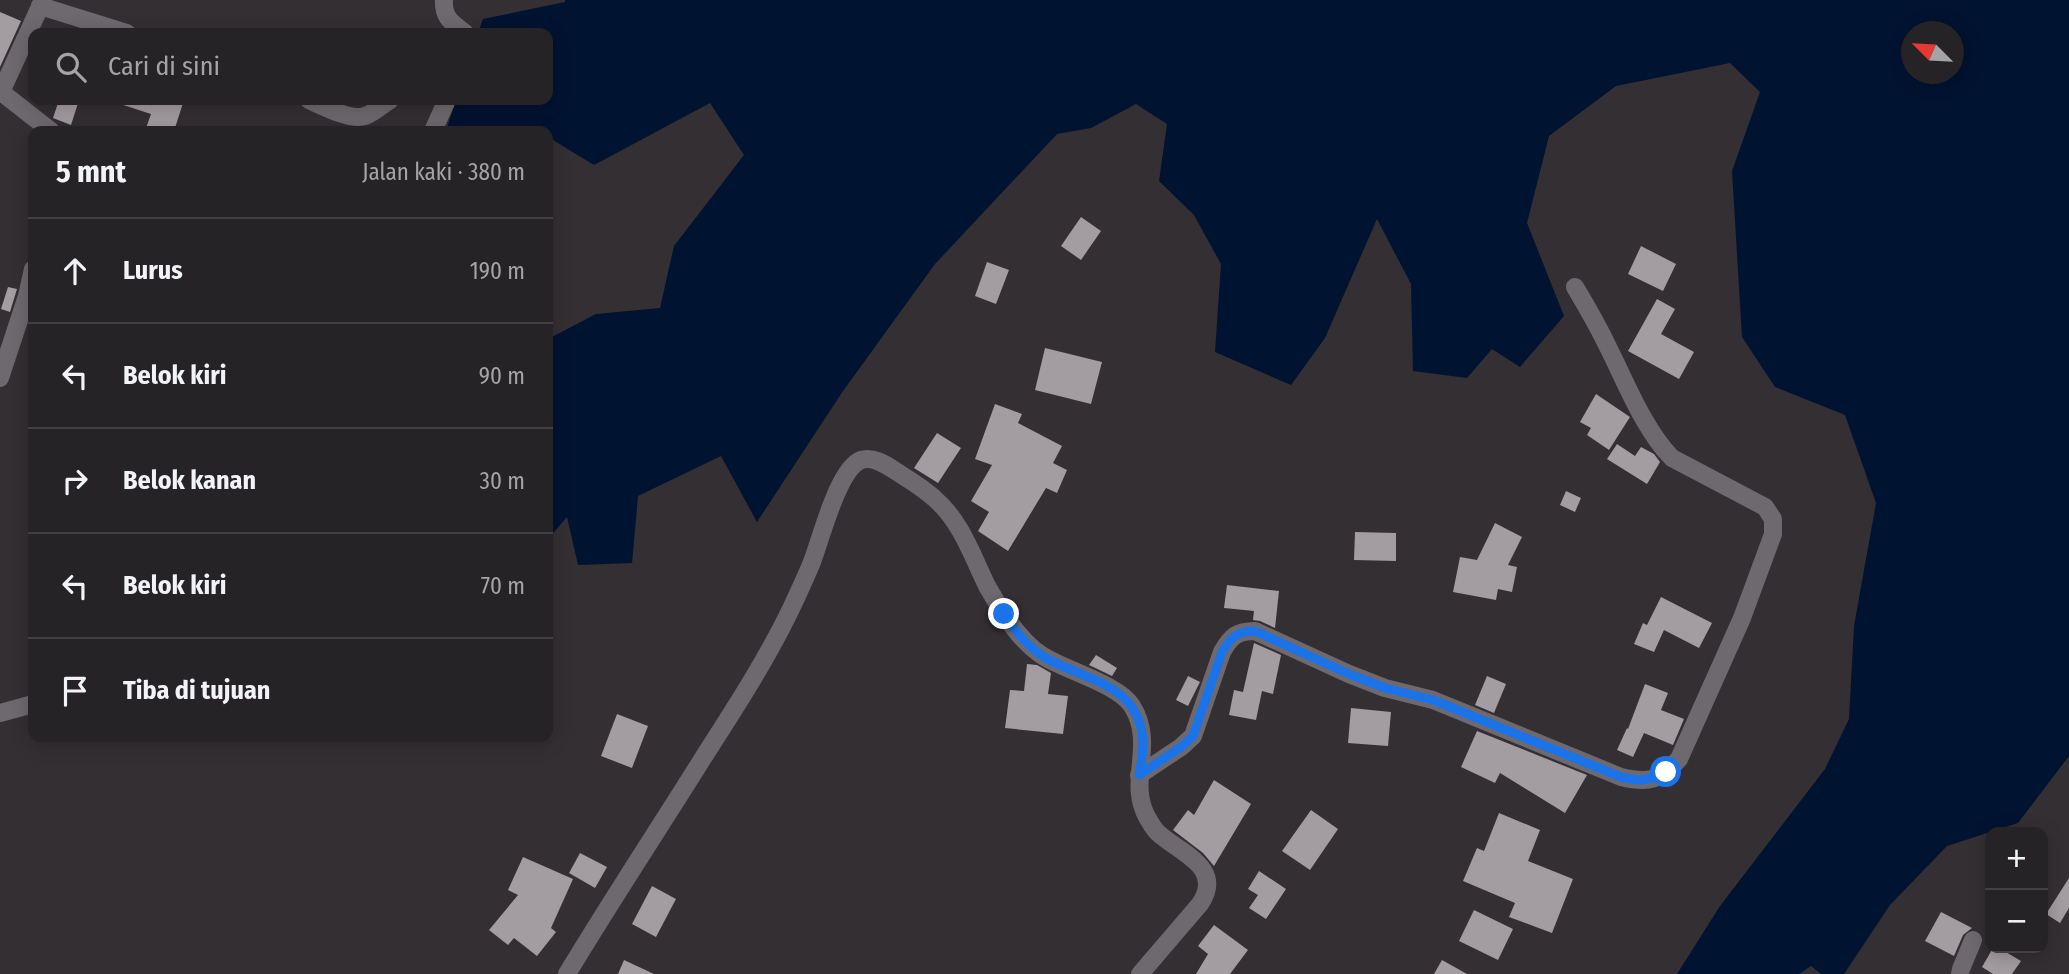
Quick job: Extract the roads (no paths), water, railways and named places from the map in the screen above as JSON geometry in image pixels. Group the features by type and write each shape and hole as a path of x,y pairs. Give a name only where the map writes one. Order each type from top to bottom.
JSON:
{"street":[{"path":"444,0 443,11 459,28"},
{"path":"29,28 41,3 113,28"},
{"path":"28,31 0,91 45,126"},
{"path":"320,105 356,117 363,117 382,105"},
{"path":"435,126 445,105"},
{"path":"1139,775 1193,736 1222,652 1228,642 1241,631 1255,631 1349,674 1385,688 1433,700 1621,777 1640,781 1652,779 1666,772 1679,759 1742,618 1773,534 1773,519 1765,507 1672,458 1662,449 1575,287"},
{"path":"0,378 28,292"},
{"path":"567,974 621,884 753,680 785,623 812,562 838,488 853,465 862,459 887,466 935,499 963,535 988,588 1004,614 1029,645 1044,657 1119,692 1131,705 1142,730 1140,805 1156,831 1201,865 1207,879 1207,894 1140,974"},
{"path":"0,712 28,705"},
{"path":"1960,974 1973,940"}],"water":[{"path":"565,0 2069,0 2069,756 2018,823 2006,827 1985,827 1985,834 1947,846 1890,905 1844,974 1821,974 1811,966 1799,974 1677,974 1720,906 1825,769 1849,719 1854,626 1876,503 1845,415 1775,387 1742,337 1732,171 1760,92 1730,63 1616,86 1549,136 1527,223 1564,316 1520,367 1492,349 1467,378 1413,371 1411,284 1377,219 1325,338 1291,385 1215,352 1221,264 1194,215 1159,181 1167,124 1136,104 1091,128 1057,134 935,264 843,391 757,522 721,456 638,496 632,563 578,565 567,517 553,533 553,336 596,314 660,308 674,246 744,155 710,103 594,165 553,140 553,126 448,126 454,105 553,105 553,28 480,28 483,19"}]}
